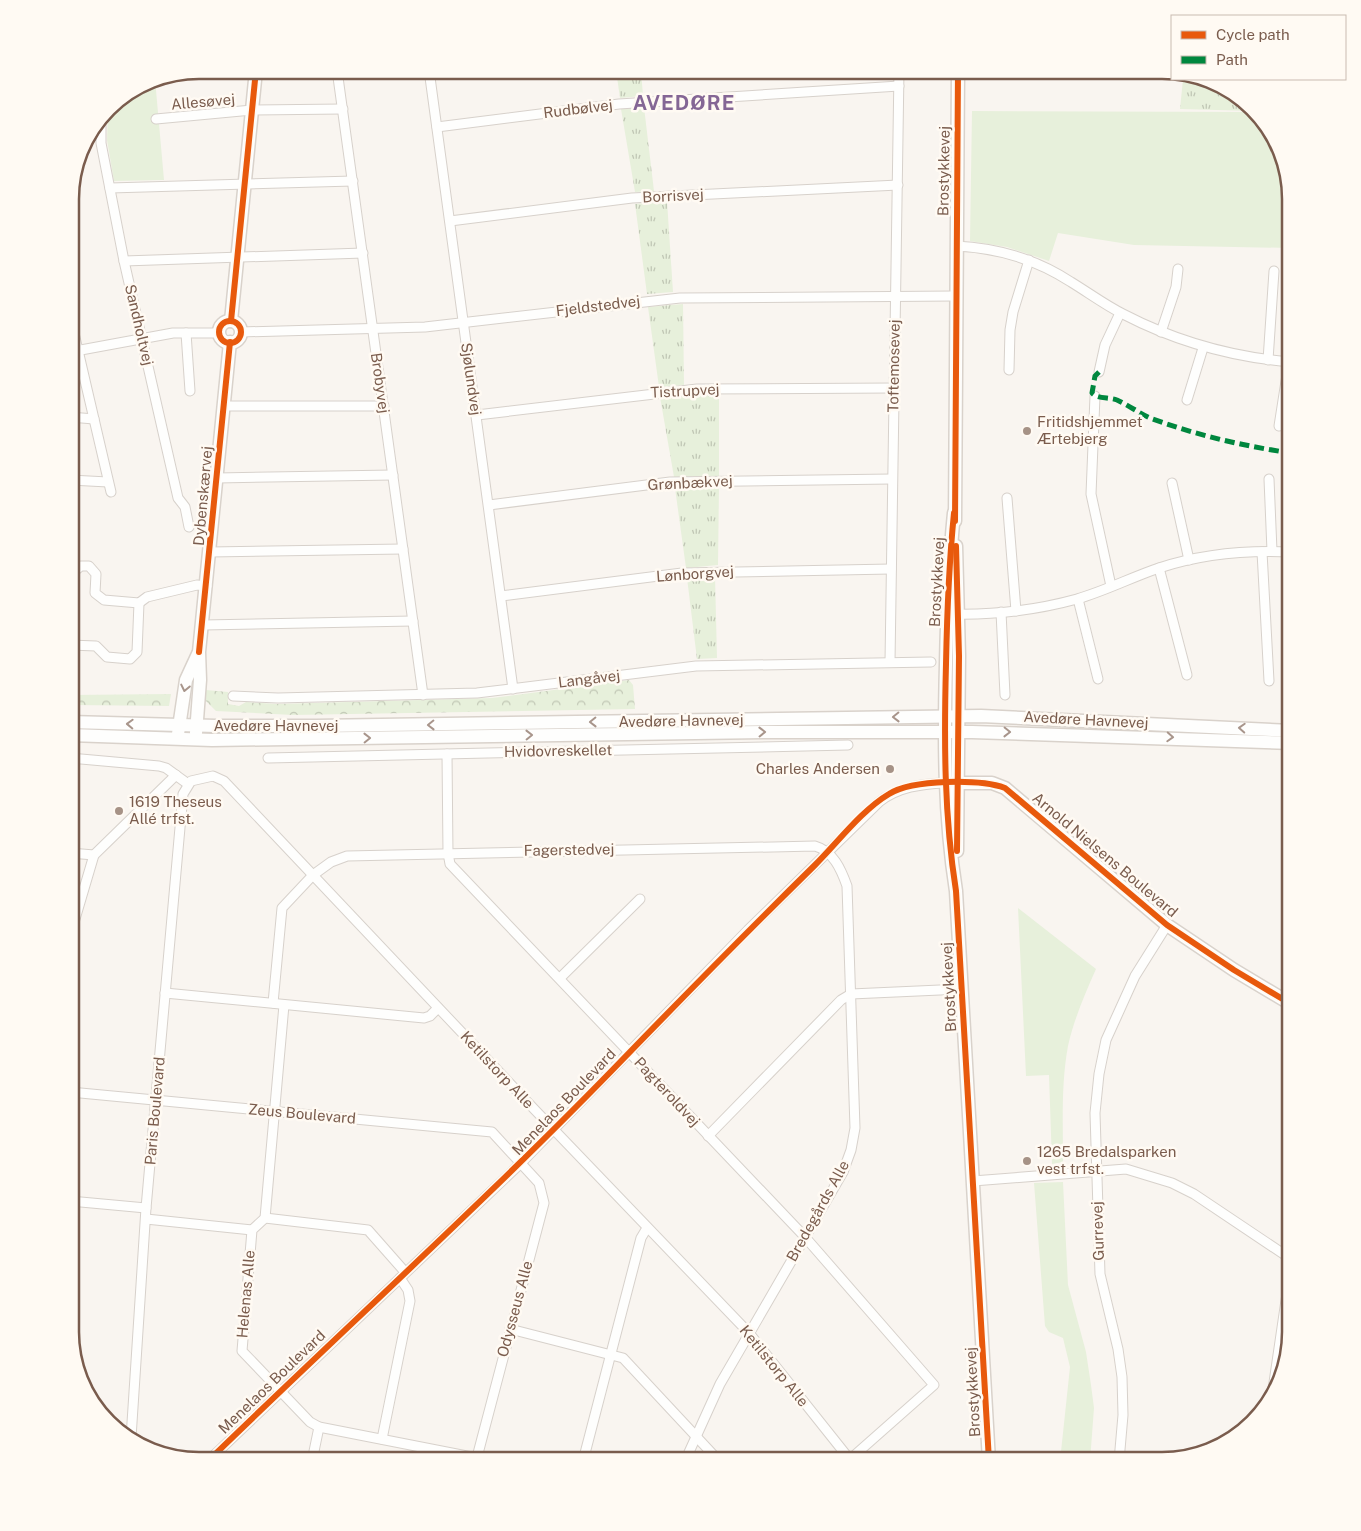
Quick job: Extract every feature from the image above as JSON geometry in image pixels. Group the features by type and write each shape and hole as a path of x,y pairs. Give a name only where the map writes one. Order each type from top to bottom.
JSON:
{"street":[{"path":"231,321 255,79"},
{"name":"Brobyvej","path":"338,79 424,695"},
{"name":"Sjølundvej","path":"430,79 514,689"},
{"name":"Toftemosevej","path":"890,662 899,79"},
{"name":"Brostykkevej","path":"951,783 958,732 953,614 948,569 954,513 958,79"},
{"name":"Rudbølvej","path":"437,127 619,104 899,86"},
{"name":"Allesøvej","path":"156,119 252,110 343,109"},
{"name":"Sandholtvej","path":"101,130 101,143 124,261 178,498 185,507 189,527"},
{"path":"110,188 353,181"},
{"name":"Borrisvej","path":"450,221 632,198 898,185"},
{"path":"956,246 1002,252 1029,260 1057,273 1120,313 1161,332 1203,348 1282,361"},
{"path":"124,261 363,253"},
{"path":"1009,370 1012,321 1029,260"},
{"path":"1161,332 1176,286 1178,270"},
{"path":"1268,360 1274,271"},
{"name":"Fjeldstedvej","path":"241,332 373,329 464,323 680,298 955,296"},
{"path":"1099,372 1105,345 1120,313"},
{"path":"231,321 238,324 241,332 236,341 230,342 223,340 220,333 222,325 231,321"},
{"path":"79,351 142,337 186,333 220,333"},
{"path":"186,333 190,391"},
{"name":"Dybenskærvej","path":"196,740 200,680 199,652 230,342"},
{"path":"1187,400 1203,348"},
{"path":"79,369 94,419 111,492"},
{"name":"Tistrupvej","path":"477,415 697,389 894,388"},
{"path":"1095,396 1091,494 1111,586"},
{"path":"224,406 384,406"},
{"path":"1279,426 1282,409"},
{"path":"79,418 94,419"},
{"path":"217,478 393,475"},
{"path":"1269,478 1267,551 1269,681"},
{"name":"Grønbækvej","path":"489,505 670,482 892,479"},
{"path":"79,480 108,482"},
{"path":"1172,483 1189,560"},
{"path":"1007,498 1016,611"},
{"path":"210,552 403,549"},
{"path":"953,614 1016,611 1078,599 1159,568 1189,560 1267,551 1282,552"},
{"path":"79,568 90,566 96,574 95,593 104,600 139,603 147,597 197,585 207,586"},
{"path":"1159,568 1187,675"},
{"name":"Lønborgvej","path":"501,596 682,573 891,569"},
{"path":"1078,599 1098,678"},
{"path":"79,645 96,646 107,657 130,659 137,652 139,603"},
{"path":"1001,612 1005,695"},
{"name":"Brostykkevej","path":"953,614 944,732 951,783 988,1452"},
{"path":"203,625 413,621"},
{"name":"Dybenskærvej","path":"177,740 186,680 199,652"},
{"name":"Langåvej","path":"233,696 278,698 477,693 696,666 931,662"},
{"name":"Avedøre Havnevej","path":"79,722 179,726 384,725 958,716 1048,718 1282,731"},
{"name":"Avedøre Havnevej","path":"79,735 196,740 768,732 958,732 1046,733 1282,743"},
{"name":"Hvidovreskellet","path":"268,758 848,745"},
{"name":"Pagteroldvej","path":"447,754 448,853 450,864 805,1238 934,1385 859,1452"},
{"path":"79,759 159,766 188,784"},
{"path":"79,906 94,855 176,775"},
{"name":"Ketilstorp Alle","path":"188,784 191,781 214,776 224,781 647,1228 749,1333 844,1452"},
{"name":"Menelaos Boulevard","path":"217,1452 521,1163 828,852 890,793 903,788 951,783"},
{"name":"Arnold Nielsens Boulevard","path":"951,783 992,783 1016,795 1095,867 1167,925 1234,970 1282,999"},
{"name":"Paris Boulevard","path":"131,1432 146,1208 183,794 188,784"},
{"name":"Fagerstedvej","path":"313,875 331,862 347,856 815,846 828,852"},
{"name":"Bredegårds Alle","path":"689,1452 720,1384 843,1172 851,1150 855,1128 847,886 841,869 828,852"},
{"path":"79,854 94,855"},
{"path":"273,1004 282,908 313,875"},
{"path":"560,978 640,899"},
{"name":"Gurrevej","path":"1120,1452 1123,1415 1122,1377 1118,1350 1100,1274 1095,1170 1095,1113 1099,1074 1106,1040 1135,976 1167,925"},
{"path":"708,1136 841,1000 851,994 962,989"},
{"path":"165,993 424,1018 430,1016 438,1008"},
{"path":"284,1004 265,1218 368,1230 403,1275 410,1301 382,1439"},
{"name":"Zeus Boulevard","path":"79,1093 492,1132 521,1163"},
{"name":"Odysseus Alle","path":"478,1452 544,1203 539,1183 521,1163"},
{"path":"973,1181 1095,1170 1126,1170 1172,1183 1194,1194 1282,1253"},
{"path":"79,1202 146,1208"},
{"name":"Helenas Alle","path":"265,1218 252,1230 242,1351 282,1390 310,1422 319,1427 443,1452"},
{"path":"146,1219 252,1230"},
{"path":"585,1452 641,1238 647,1228"},
{"path":"510,1328 623,1358 711,1452"},
{"path":"1275,1372 1282,1328"},
{"path":"314,1452 319,1427"}],"green space":[{"path":"617,79 642,79 643,96 620,98"},
{"path":"1183,81 1201,85 1215,91 1229,99 1243,111 1180,109"},
{"path":"156,87 164,180 114,181 107,140 108,122 114,114 132,99"},
{"path":"644,107 654,191 635,192 621,109"},
{"path":"972,111 1245,112 1262,132 1270,146 1280,176 1282,191 1282,248 1134,245 1058,233 1049,261 1007,247 970,241"},
{"path":"667,201 673,292 647,294 635,204"},
{"path":"683,304 684,385 659,387 648,307"},
{"path":"719,394 719,476 674,477 660,397"},
{"path":"719,487 718,565 686,568 675,488"},
{"path":"715,576 717,658 697,659 687,578"},
{"path":"629,680 633,685 635,709 293,715 216,711 205,700 206,690 228,692 228,704 239,706 246,702 277,704 492,698"},
{"path":"171,694 169,706 79,705 79,695"},
{"path":"1018,908 1096,969 1070,1036 1063,1089 1063,1162 1052,1164 1049,1075 1026,1076"},
{"path":"1063,1182 1068,1285 1086,1352 1094,1408 1091,1452 1061,1452 1070,1367 1063,1338 1049,1332 1045,1326 1034,1183"}],"marked path":[{"path":"1099,372 1095,376 1092,393 1094,395 1117,400 1150,418 1185,430 1282,452"}],"cycle path":[{"path":"231,321 255,79"},
{"path":"955,521 958,79"},
{"path":"230,321 238,324 241,332 238,340 230,343 222,340 219,332 222,324 230,321"},
{"path":"199,652 230,342"},
{"path":"954,513 947,626 945,721 947,806 956,891 988,1452"},
{"path":"956,546 959,656 957,851"},
{"path":"217,1452 575,1108 860,817 879,801 900,789 914,785 947,782 980,783 1005,788 1167,925 1234,970 1282,999"}],"place":[{"name":"Fritidshjemmet Ærtebjerg","path":"1027,431"},
{"name":"Charles Andersen","path":"890,769"},
{"name":"1619 Theseus Allé trfst.","path":"119,811"},
{"name":"1265 Bredalsparken vest trfst.","path":"1027,1161"}],"district":[{"name":"AVEDØRE","path":"684,103"}]}
